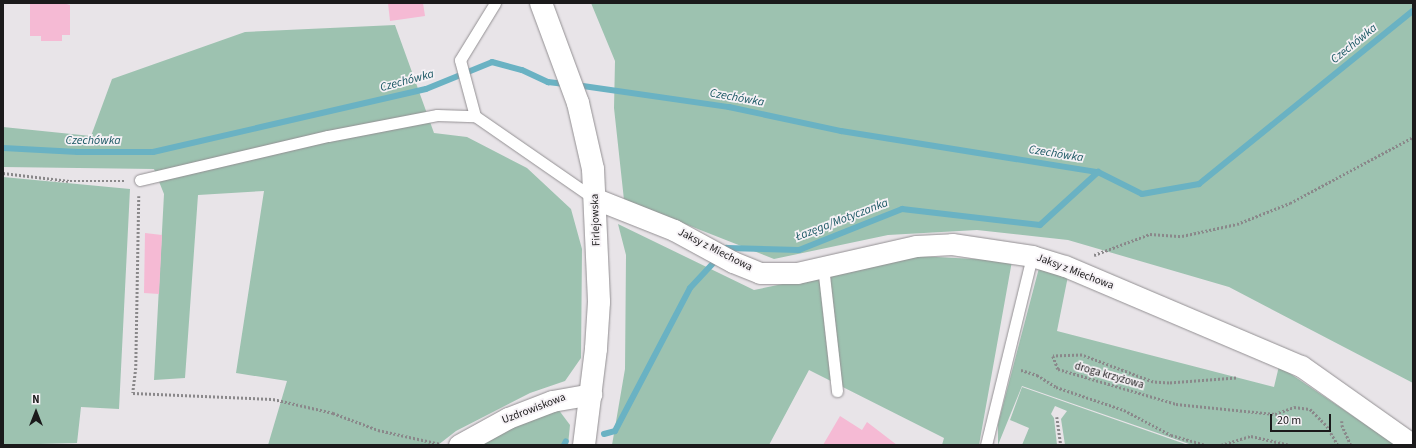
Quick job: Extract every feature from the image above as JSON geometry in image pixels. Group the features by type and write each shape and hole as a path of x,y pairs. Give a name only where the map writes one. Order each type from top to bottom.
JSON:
{"street":[{"name":"Firlejowska","path":"541,3 578,103 589,141 596,199 599,302 584,445"},
{"name":"Jaksy z Miechowa","path":"596,199 674,230 733,262 760,273 783,274 923,245 952,244 986,247 1032,256 1065,266 1301,366 1413,445"},
{"name":"Uzdrowiskowa","path":"459,445 508,418 552,401 590,394"}],"lane":[{"path":"475,116 468,89 460,70 460,60 495,3"},
{"path":"140,180 328,136 437,115 475,116 596,199"},
{"path":"986,445 1032,256"},
{"path":"823,266 837,391"}],"path":[{"path":"1065,266 1150,234 1182,236 1236,224 1290,203 1413,137"},
{"path":"3,173 70,181 140,180 136,368 133,393 273,399 333,413 378,430 446,445"},
{"name":"droga krzyżowa","path":"1236,378 1170,383 1153,382 1082,355 1053,356 1058,369 1176,404 1275,414 1294,407 1310,409 1327,426 1338,445"},
{"path":"1003,372 1020,370 1038,375 1056,387 1124,410 1171,435 1205,445"},
{"path":"1057,417 1061,445"},
{"path":"1221,445 1251,436 1264,437 1290,445"}],"green space":[{"path":"591,3 1413,3 1413,383 1229,287 1068,240 977,230 888,235 774,259 624,200 614,108 615,61"},
{"path":"395,25 434,133 467,137 527,168 571,209 582,249 581,358 565,381 530,393 456,431 438,445 268,445 287,381 236,373 264,191 198,195 185,378 154,380 164,194 154,169 3,167 3,127 91,136 112,79 245,32"},
{"path":"3,177 130,189 119,409 81,407 77,443 3,445"},
{"path":"618,224 754,290 918,256 1012,261 979,445 942,445 944,438 809,370 769,445 612,445 625,369 626,255"},
{"path":"1039,268 1068,276 1057,331 1274,387 1279,366 1396,445 1192,445 1022,386 998,445 998,424"},
{"path":"1022,387 1188,445 1065,445 1061,419 1067,411 1055,406 1051,414 1054,418 1057,445 1022,445 1029,428 1010,420"},
{"path":"552,401 570,425 568,445 459,445"}],"building":[{"path":"63,3 70,5 70,35 62,35 62,41 41,41 41,36 30,36 30,4"},
{"path":"388,3 423,3 425,16 390,21"},
{"path":"145,233 162,235 159,294 144,293"},
{"path":"840,416 862,430 867,422 897,445 823,445"}],"waterway":[{"name":"Czechówka","path":"576,85 729,107 841,131 1098,172 1142,194 1199,184 1413,11"},
{"name":"Czechówka","path":"3,148 78,152 153,152 426,89 492,62 522,70 548,82 565,84"},
{"name":"Łazęga/Motyczanka","path":"724,252 727,248 799,250 902,209 1040,225 1098,172"},
{"name":"Łazęga/Motyczanka","path":"604,434 615,431 690,288 718,258"},
{"name":"Łazęga/Motyczanka","path":"564,445 566,441"}]}
